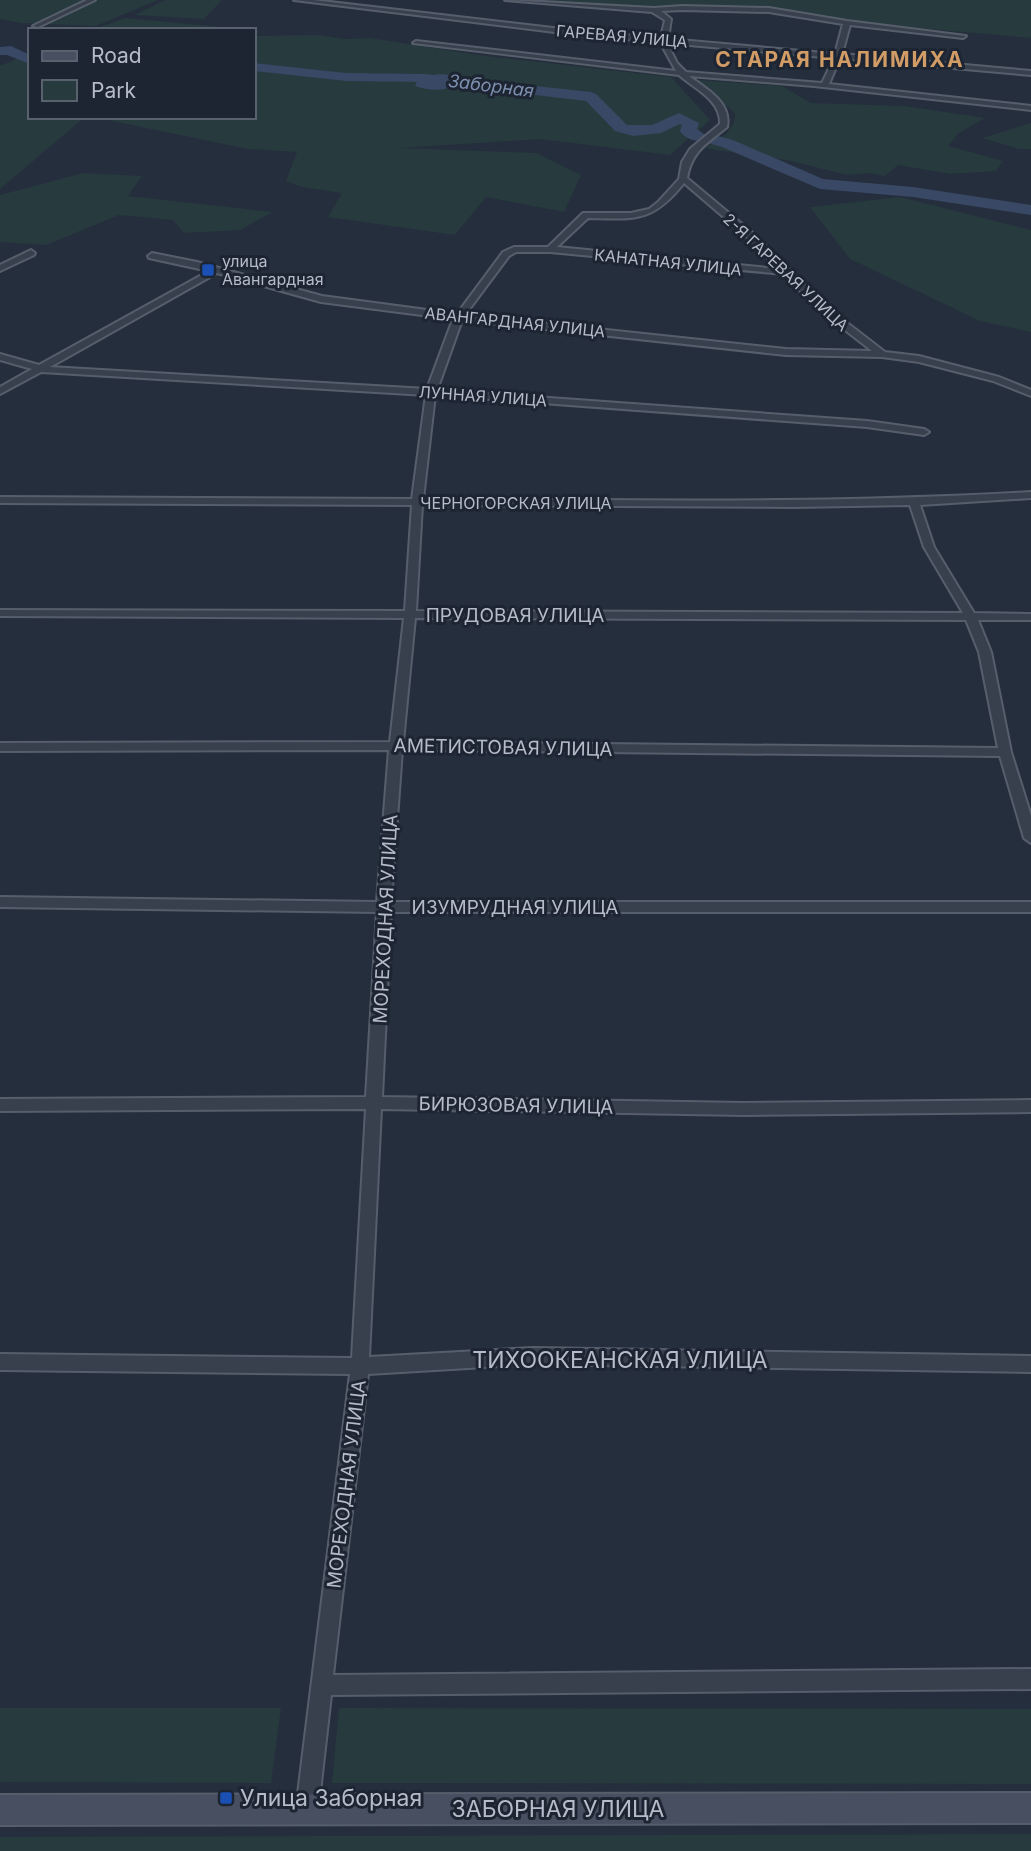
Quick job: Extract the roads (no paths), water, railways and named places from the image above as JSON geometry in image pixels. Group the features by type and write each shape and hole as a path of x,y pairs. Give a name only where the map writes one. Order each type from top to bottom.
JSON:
{"street":[{"path":"36,26 92,0"},
{"name":"ГАРЕВАЯ УЛИЦА","path":"297,0 564,32 1031,73"},
{"path":"508,0 654,10 769,10 847,23 963,36"},
{"path":"550,249 586,215 633,216 651,212 665,202 683,179 690,156 721,128 725,118 720,106 682,73 664,47 666,15 654,10"},
{"path":"824,86 838,56 847,23"},
{"path":"416,43 1031,108"},
{"name":"2-Я ГАРЕВАЯ УЛИЦА","path":"683,179 751,236 836,321 882,354 931,362 996,379 1031,393"},
{"name":"КАНАТНАЯ УЛИЦА","path":"550,249 786,272"},
{"name":"МОРЕХОДНАЯ УЛИЦА","path":"307,1810 360,1366 384,907 396,746 410,615 417,503 431,392 454,324 506,254 514,250 550,249"},
{"path":"0,268 31,253"},
{"name":"АВАНГАРДНАЯ УЛИЦА","path":"152,256 216,270 321,299 424,313 463,315 786,352 882,354"},
{"path":"0,391 216,270"},
{"name":"ЛУННАЯ УЛИЦА","path":"0,356 41,369 431,392 867,424 924,432"},
{"name":"ЧЕРНОГОРСКАЯ УЛИЦА","path":"0,500 417,503 437,500 794,504 914,502 1031,495"},
{"path":"914,502 929,547 970,616 985,652 1005,752 1031,838"},
{"name":"ПРУДОВАЯ УЛИЦА","path":"0,613 1031,617"},
{"name":"АМЕТИСТОВАЯ УЛИЦА","path":"0,747 396,746 1005,752"},
{"name":"ИЗУМРУДНАЯ УЛИЦА","path":"0,902 384,907 1031,907"},
{"name":"БИРЮЗОВАЯ УЛИЦА","path":"0,1105 374,1103 744,1109 1031,1107"},
{"name":"ТИХООКЕАНСКАЯ УЛИЦА","path":"0,1362 360,1366 533,1356 1031,1364"},
{"path":"322,1685 1031,1679"},
{"name":"ЗАБОРНАЯ УЛИЦА","path":"0,1810 1031,1808"}],"water":[{"path":"441,74 459,76 460,80 439,90 415,86 419,77"}],"waterway":[{"name":"Заборная","path":"0,51 11,50 15,55 28,59"},
{"name":"Заборная","path":"256,67 346,77 425,78 591,97 621,128 633,131 655,130 679,118 691,123 688,131 700,137"},
{"name":"Заборная","path":"714,140 727,143 820,184 913,192 1031,210"}],"place":[{"name":"улица Авангардная","path":"208,270"},
{"name":"Улица Заборная","path":"226,1798"}],"district":[{"name":"СТАРАЯ НАЛИМИХА","path":"840,60"}]}
